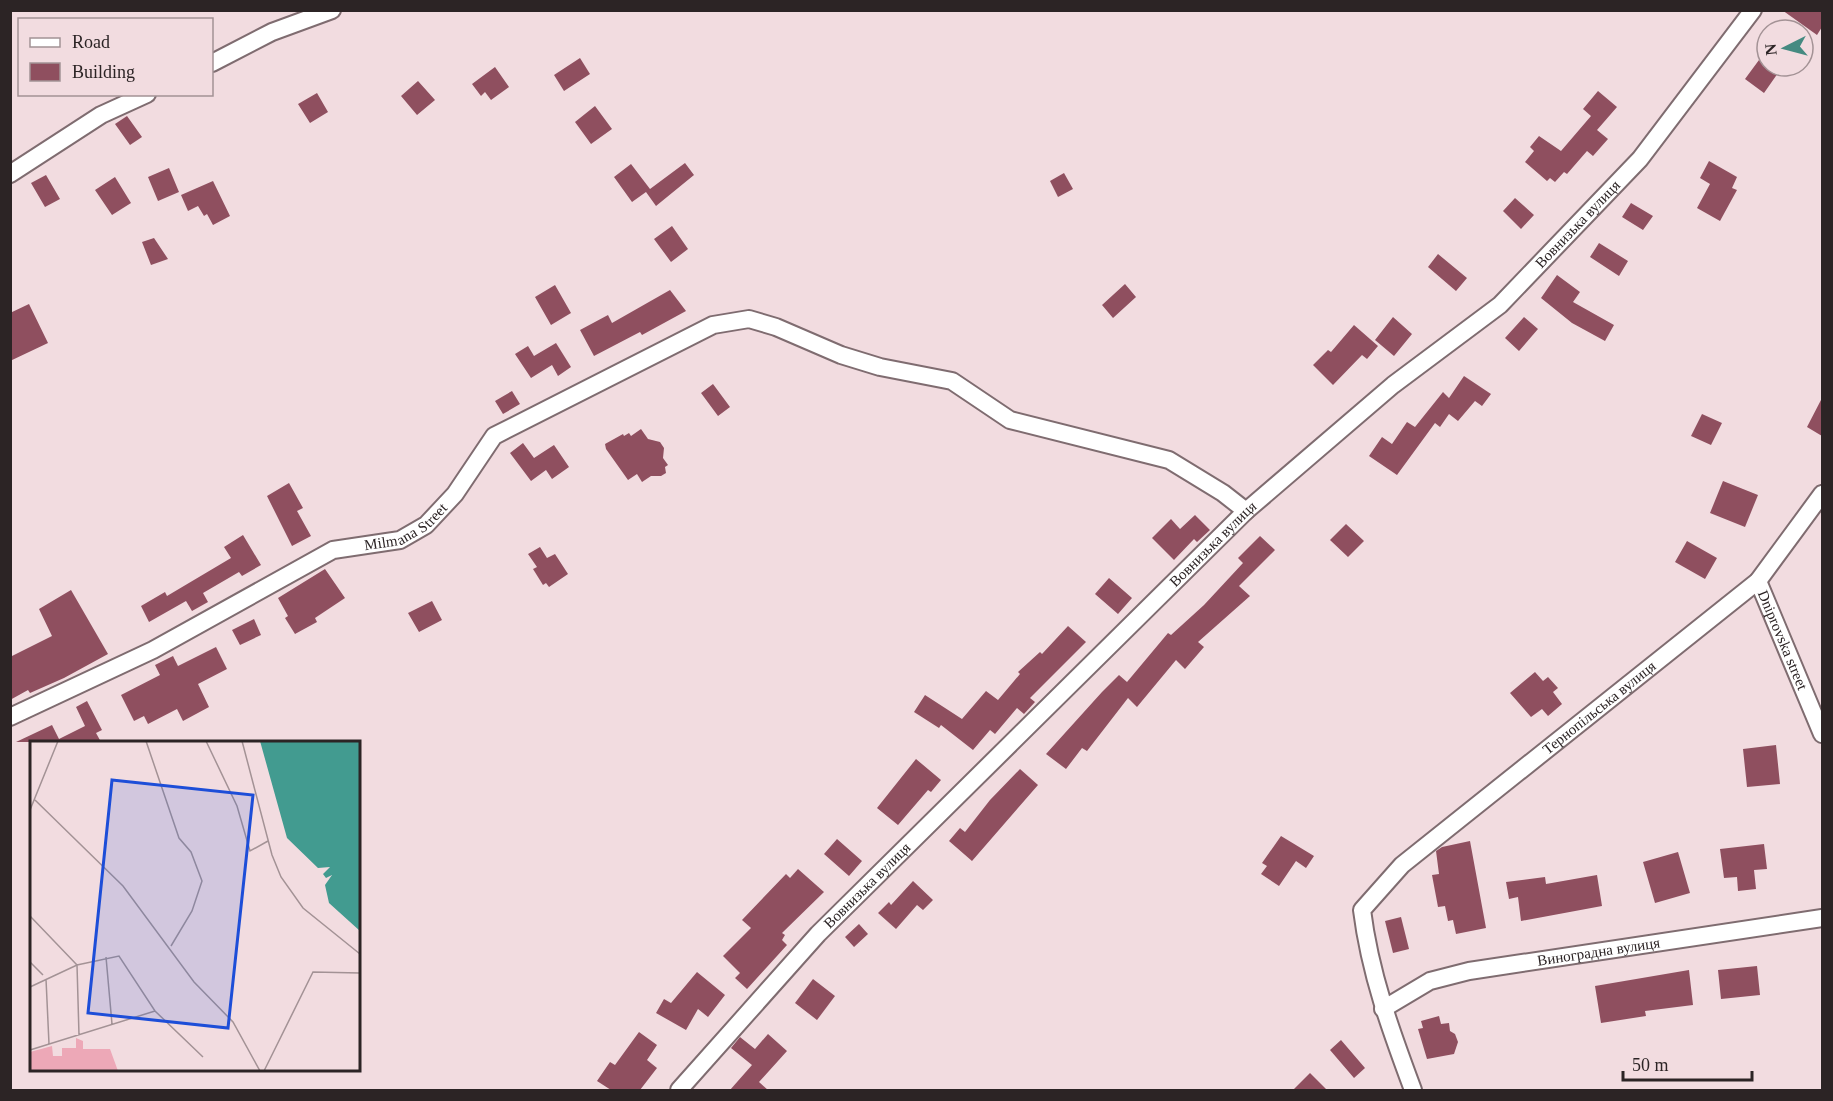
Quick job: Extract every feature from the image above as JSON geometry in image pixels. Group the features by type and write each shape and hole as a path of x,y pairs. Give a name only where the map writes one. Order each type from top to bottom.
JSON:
{"street":[{"path":"213,62 272,32 332,10"},
{"name":"Вовнизька вулиця","path":"679,1090 818,934 1246,511 1393,385 1500,306 1640,159 1754,10"},
{"path":"10,174 101,116 143,96"},
{"name":"Milmana Street","path":"10,717 153,650 333,550 400,540 426,525 455,494 494,436 555,403 713,326 749,319 776,327 841,355 880,367 952,381 1010,420 1168,460 1223,493 1246,511"},
{"name":"Тернопільська вулиця","path":"1383,1010 1367,946 1362,910 1401,865 1758,581 1822,494"},
{"name":"Dniprovska street","path":"1758,581 1822,734"},
{"name":"Виноградна вулиця","path":"1383,1010 1430,981 1469,971 1822,918"},
{"path":"1383,1010 1413,1090"}],"building":[{"path":"1782,10 1822,10 1822,27 1817,35 1815,34 1815,18 1793,18"},
{"path":"580,58 590,74 564,91 554,75"},
{"path":"1755,65 1755,78 1774,78 1764,93 1745,79"},
{"path":"495,67 509,87 491,100 485,92 481,96 472,84"},
{"path":"418,81 435,100 417,115 401,96"},
{"path":"1598,91 1617,107 1597,130 1608,139 1593,156 1587,151 1567,174 1564,172 1555,182 1550,178 1547,181 1525,162 1534,151 1530,147 1539,136 1561,151 1591,116 1583,109"},
{"path":"317,93 328,112 310,123 298,104"},
{"path":"595,106 612,129 591,144 575,122"},
{"path":"127,116 142,137 130,145 115,124"},
{"path":"1709,161 1737,177 1732,188 1737,190 1720,221 1697,208 1710,184 1700,178"},
{"path":"685,163 694,175 656,206 646,192 632,202 614,177 631,164 650,189"},
{"path":"169,168 179,192 158,201 148,177"},
{"path":"1064,173 1073,189 1058,197 1050,181"},
{"path":"46,175 60,199 45,207 31,183"},
{"path":"115,177 131,203 112,215 95,190"},
{"path":"213,181 230,216 213,225 207,214 204,216 198,206 188,211 181,195"},
{"path":"1515,198 1534,215 1521,229 1503,211"},
{"path":"1631,203 1653,216 1643,230 1622,217"},
{"path":"672,226 688,249 671,262 654,239"},
{"path":"154,238 168,259 151,265 142,242"},
{"path":"1599,243 1628,261 1619,276 1590,257"},
{"path":"1438,254 1467,278 1456,291 1428,267"},
{"path":"1557,275 1580,292 1573,302 1614,325 1605,341 1572,323 1541,298"},
{"path":"1125,284 1136,297 1113,318 1102,305"},
{"path":"555,285 571,313 551,325 535,297"},
{"path":"670,290 686,311 642,335 640,332 594,356 580,330 608,315 612,323"},
{"path":"29,304 48,343 10,361 10,313"},
{"path":"1393,317 1412,334 1394,356 1375,340"},
{"path":"1524,317 1538,329 1519,351 1505,338"},
{"path":"1354,325 1378,346 1367,359 1362,355 1333,385 1313,365 1328,350 1331,352"},
{"path":"556,343 571,367 558,376 552,365 531,378 515,354 528,346 534,356"},
{"path":"1464,376 1491,394 1482,406 1475,401 1458,421 1449,414 1440,427 1435,423 1397,475 1369,456 1382,437 1392,444 1407,422 1415,427 1443,392 1449,398"},
{"path":"713,384 730,407 718,416 701,393"},
{"path":"512,391 520,404 503,414 495,401"},
{"path":"1822,398 1822,436 1807,427"},
{"path":"1702,414 1722,423 1711,445 1691,436"},
{"path":"641,429 648,439 660,442 664,448 663,458 668,465 665,467 666,473 661,476 651,476 642,482 637,474 628,480 606,449 605,444 623,434 624,436 629,433 631,436"},
{"path":"523,443 534,458 554,445 569,467 552,479 546,470 531,481 510,453"},
{"path":"1723,481 1758,495 1745,527 1710,513"},
{"path":"289,483 303,508 297,511 311,536 292,546 267,496"},
{"path":"1195,515 1210,530 1197,542 1194,539 1174,560 1152,538 1171,519 1180,529"},
{"path":"1346,524 1364,541 1348,557 1330,540"},
{"path":"243,535 261,565 242,576 239,572 203,593 208,602 192,611 186,601 149,622 141,606 165,592 167,596 231,558 224,547"},
{"path":"1260,536 1275,550 1239,586 1250,596 1198,642 1204,647 1185,669 1176,660 1137,707 1128,698 1087,751 1082,748 1066,769 1046,754 1119,675 1127,682 1168,633 1171,635 1204,605 1243,563 1238,558"},
{"path":"1687,541 1717,558 1705,579 1675,562"},
{"path":"540,547 547,558 555,554 568,574 549,587 546,583 543,585 533,569 537,567 528,554"},
{"path":"325,569 345,598 315,618 317,622 295,634 285,618 288,616 278,598"},
{"path":"1109,578 1132,598 1118,614 1095,594"},
{"path":"71,590 108,654 64,678 30,693 28,690 10,700 10,657 52,636 39,609"},
{"path":"432,601 442,620 419,632 408,613"},
{"path":"254,619 261,635 240,645 232,630"},
{"path":"1068,626 1086,642 1030,698 1035,702 1024,714 1017,708 995,734 990,730 973,750 941,725 939,728 914,712 925,695 962,719 986,691 998,700 1020,674 1018,672 1040,652 1042,654"},
{"path":"216,647 227,669 198,684 209,707 183,721 177,709 148,724 144,716 134,721 121,695 160,675 155,665 173,656 178,666"},
{"path":"1535,672 1543,681 1548,677 1558,688 1553,692 1562,704 1548,716 1542,709 1531,717 1510,693"},
{"path":"87,701 102,730 96,733 100,741 16,742 52,725 59,739 85,726 76,707"},
{"path":"1776,745 1780,784 1747,787 1743,749"},
{"path":"916,759 941,780 931,792 928,790 898,825 877,808"},
{"path":"1020,769 1038,785 972,861 949,841 960,828 965,832 990,800"},
{"path":"1281,836 1314,856 1306,868 1296,861 1279,886 1261,874 1267,866 1262,863"},
{"path":"837,839 862,861 849,876 824,854"},
{"path":"1470,841 1486,928 1456,934 1453,920 1448,921 1445,906 1438,907 1432,875 1439,874 1436,851 1442,847"},
{"path":"1764,844 1767,869 1754,870 1756,889 1738,891 1737,877 1724,878 1720,849"},
{"path":"1678,852 1690,893 1655,903 1643,862"},
{"path":"798,869 824,892 782,933 785,935 782,940 787,945 747,989 735,978 740,973 723,956 751,928 742,920 786,874 790,878"},
{"path":"1597,875 1602,906 1521,921 1518,897 1509,899 1506,882 1545,877 1546,884"},
{"path":"913,881 933,900 923,910 917,905 896,929 878,913 889,902 891,905"},
{"path":"1401,917 1409,949 1393,953 1385,921"},
{"path":"859,924 868,934 854,947 845,937"},
{"path":"1757,966 1760,995 1721,999 1718,970"},
{"path":"1689,970 1693,1005 1645,1011 1646,1016 1601,1023 1595,986"},
{"path":"697,972 725,995 708,1017 698,1009 686,1030 656,1013 664,999 671,1003"},
{"path":"813,979 835,996 817,1020 795,1003"},
{"path":"1439,1016 1441,1024 1449,1023 1450,1031 1455,1034 1458,1042 1454,1054 1427,1059 1418,1029 1423,1028 1421,1021"},
{"path":"639,1032 657,1045 647,1060 657,1068 640,1090 611,1090 597,1081 610,1062 615,1065"},
{"path":"768,1034 787,1051 759,1082 768,1090 730,1090 752,1065 731,1048 740,1037 755,1049"},
{"path":"1341,1040 1365,1068 1354,1078 1330,1050"},
{"path":"1310,1073 1327,1090 1293,1090"}]}
